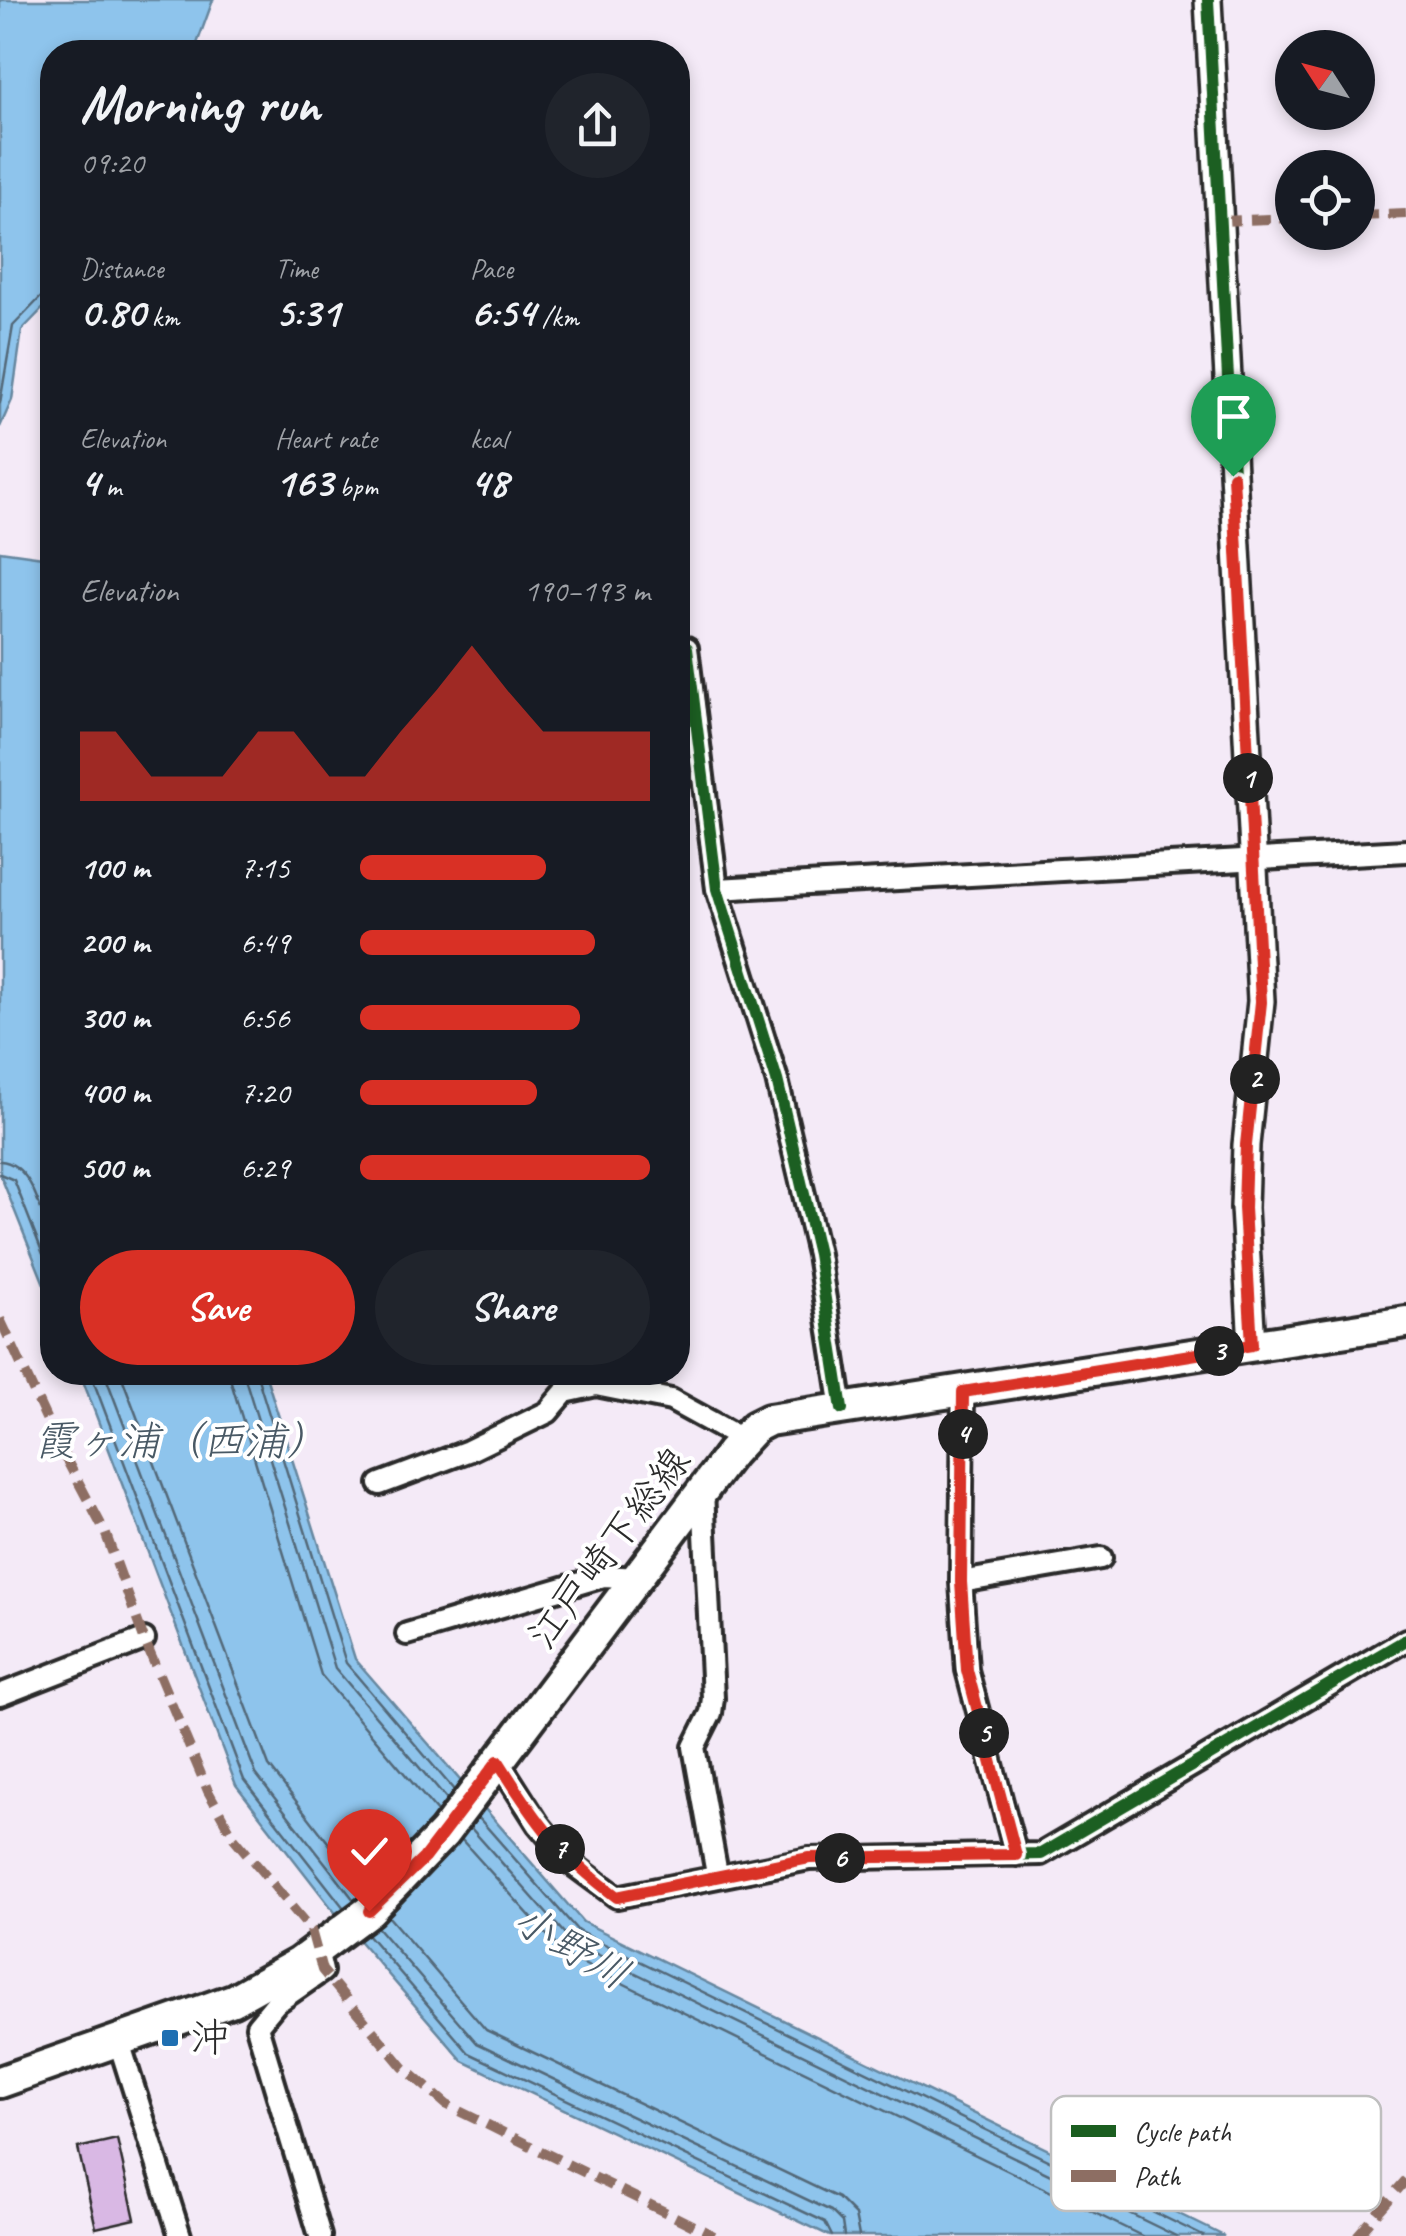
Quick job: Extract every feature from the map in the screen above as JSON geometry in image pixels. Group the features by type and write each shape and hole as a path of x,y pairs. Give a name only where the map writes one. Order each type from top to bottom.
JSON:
{"main road":[{"name":"江戸崎下総線","path":"0,2082 233,2000 327,1944 424,1858 742,1439 768,1420 1406,1322"}],"street":[{"path":"1208,0 1261,1002 1246,1145 1244,1208 1252,1345"},
{"path":"690,672 717,888 782,1100 818,1254 842,1409"},
{"path":"717,888 1406,851"},
{"path":"380,1484 468,1451 548,1412 562,1385"},
{"path":"596,1385 671,1400 742,1439"},
{"path":"963,1392 961,1582 967,1670 1016,1855"},
{"path":"702,1490 712,1698 711,1713 694,1747 716,1874"},
{"path":"961,1582 1101,1558"},
{"path":"408,1634 604,1576 638,1578"},
{"path":"0,1696 144,1639"},
{"path":"494,1766 572,1863 617,1897 809,1858 1041,1854 1406,1640"},
{"path":"320,2236 257,2026 276,2002 322,1971 327,1944"},
{"path":"118,2042 180,2236"}],"water":[{"path":"0,0 213,0 198,40 40,40 40,311 22,330 12,400 0,427"},
{"name":"霞ヶ浦（西浦）","path":"0,551 40,557 40,1274 0,1174"},
{"name":"小野川","path":"85,1385 269,1385 355,1659 583,1922 1051,2151 1051,2211 1173,2211 1224,2236 830,2236 463,2061 337,1915 236,1785"}],"building":[{"path":"117,2139 135,2219 96,2228 78,2148"}],"marked path":[{"path":"1375,215 1406,214"},
{"path":"1220,221 1275,219"},
{"path":"0,1319 57,1442 105,1532 144,1639 208,1791 234,1838 311,1930 322,1970 403,2067 447,2105 714,2236"},
{"path":"1381,2209 1406,2180"},
{"path":"1357,2236 1379,2211"}],"cycle path":[{"path":"1208,0 1261,1001 1246,1145 1244,1208 1252,1345"},
{"path":"690,672 717,889 777,1080 818,1254 842,1409"},
{"path":"498,1761 538,1824 571,1863 617,1897 809,1859 1041,1854 1406,1640"}],"place":[{"name":"沖","path":"170,2038"}],"route":[{"path":"369,1911 424,1858 498,1761 538,1824 572,1863 617,1897 809,1858 1016,1855 967,1670 961,1582 963,1392 1252,1345 1244,1208 1246,1145 1261,1002 1233,476"}]}
